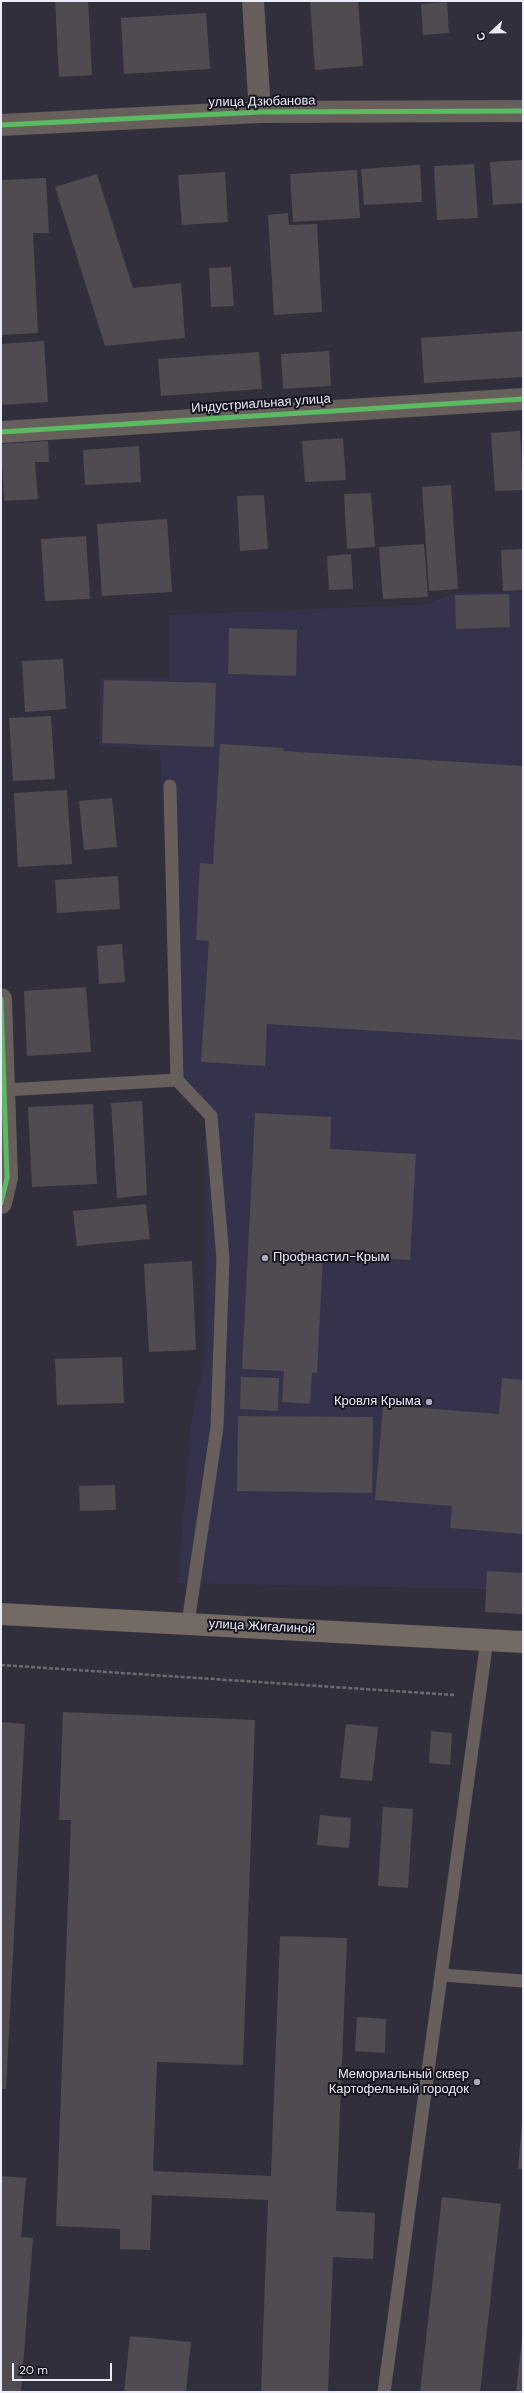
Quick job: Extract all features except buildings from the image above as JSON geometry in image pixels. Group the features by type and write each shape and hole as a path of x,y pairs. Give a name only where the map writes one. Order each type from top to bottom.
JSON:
{"main road":[{"name":"улица Жигалиной","path":"1,1614 523,1642"}],"street":[{"path":"253,1 260,112"},
{"name":"улица Дзюбанова","path":"1,125 260,112 523,111"},
{"name":"Индустриальная улица","path":"1,432 523,399"},
{"path":"1,999 7,1178 1,1203"}],"lane":[{"path":"170,786 177,1080 211,1116 222,1259 217,1427 188,1623"},
{"path":"5,1090 177,1080"},
{"path":"384,2392 487,1640"},
{"path":"442,1975 523,1981"}],"path":[{"path":"1,1665 480,1697"}],"shaded area":[{"path":"523,592 523,1590 178,1583 190,1430 205,1357 205,1117 174,1085 160,750 99,746 100,678 169,678 169,615 429,604 453,593"}],"cycle path":[{"path":"1,125 260,112 523,111"},
{"path":"1,432 523,399"},
{"path":"1,999 7,1178 1,1203"}],"place":[{"name":"Профнастил-Крым","path":"265,1258"},
{"name":"Кровля Крыма","path":"429,1402"},
{"name":"Мемориальный сквер Картофельный городок","path":"477,2082"}]}
